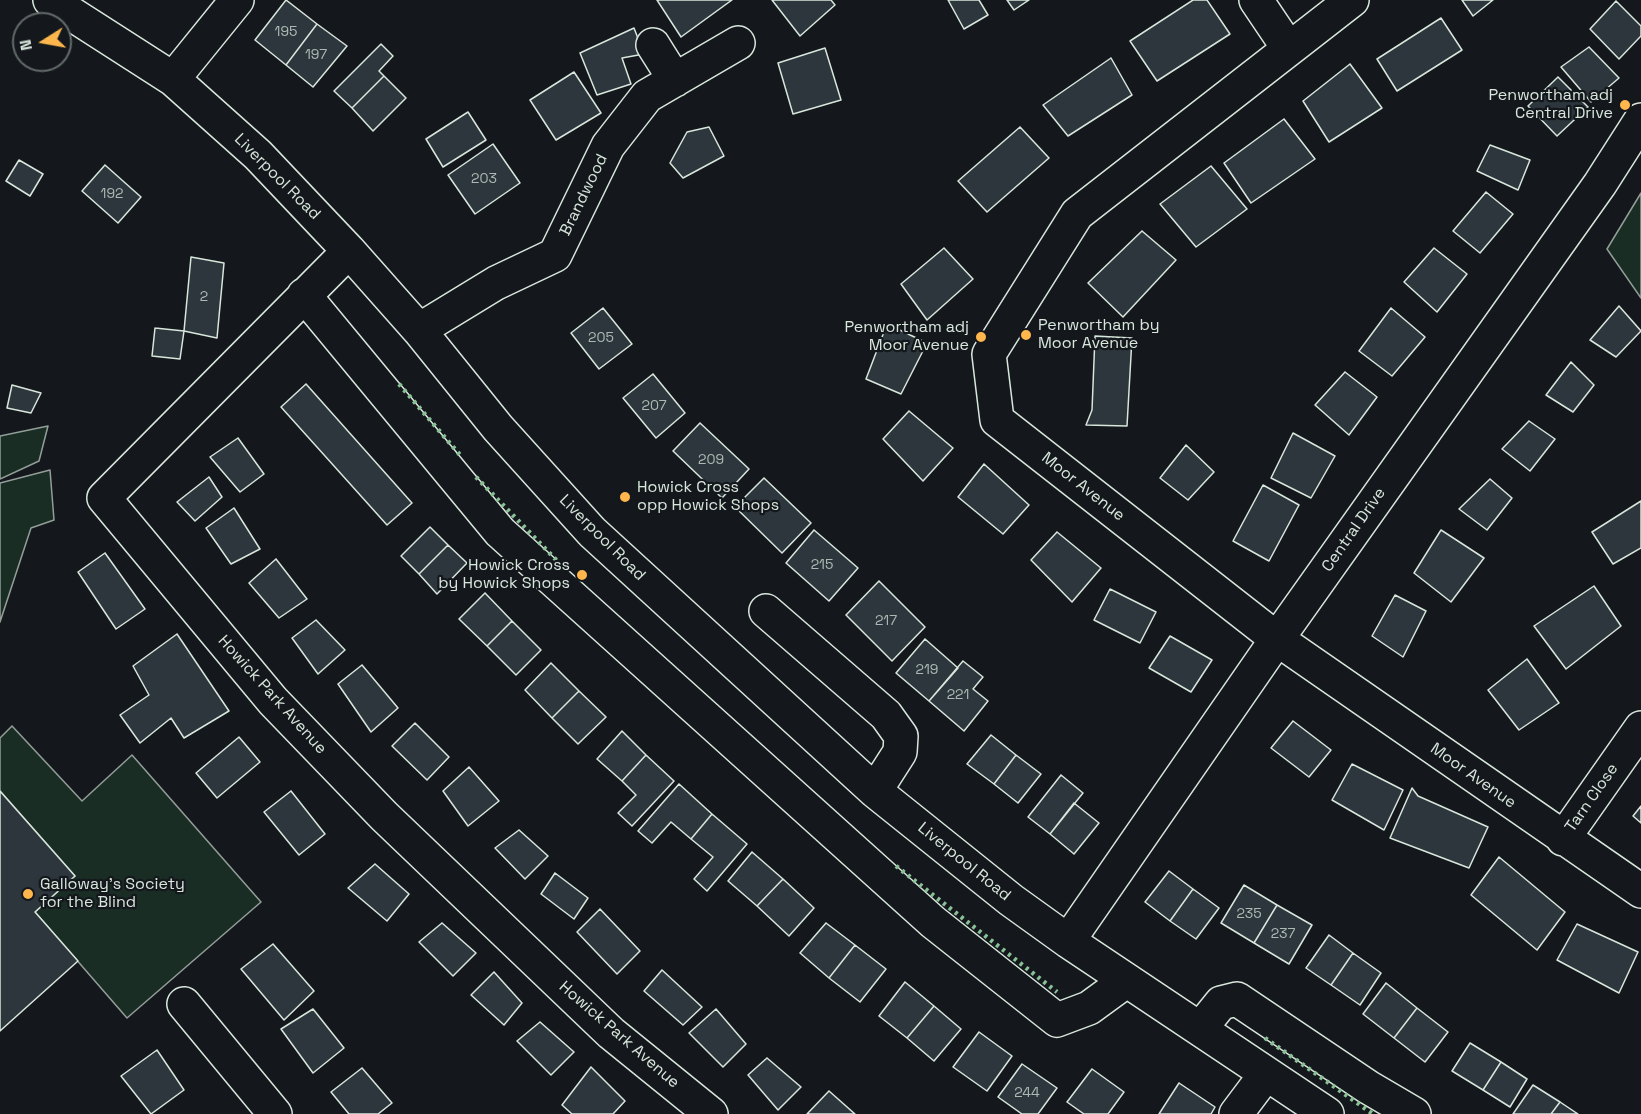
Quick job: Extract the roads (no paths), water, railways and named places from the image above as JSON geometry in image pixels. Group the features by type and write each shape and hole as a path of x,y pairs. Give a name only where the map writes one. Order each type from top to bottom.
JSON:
{"street":[{"name":"Liverpool Road","path":"50,0 173,79 258,155 349,250 498,428 592,532 875,791 1011,900 1068,941 1327,1114"},
{"path":"173,79 237,0"},
{"path":"1256,0 1289,49"},
{"name":"Moor Avenue","path":"1352,0 1077,214 988,354 997,420 1277,639 1641,891"},
{"name":"Brandwood","path":"418,330 496,283 555,255 608,146 647,96 738,43"},
{"path":"653,45 675,80"},
{"name":"Central Drive","path":"1068,941 1277,639 1600,184 1641,120"},
{"name":"Howick Park Avenue","path":"349,250 104,498 273,701 384,816 611,1033 711,1114"},
{"path":"304,295 500,532 933,922 1057,1020 1089,1008 1126,981"},
{"path":"766,611 886,715 901,736 900,752 875,791"},
{"name":"Tarn Close","path":"1563,839 1641,728"},
{"path":"1200,1029 1221,1003 1237,999 1368,1087 1414,1114"},
{"path":"184,1004 275,1114"},
{"path":"1236,1114 1266,1074"}],"place":[{"name":"Penwortham adj Central Drive","path":"1625,105"},
{"name":"Penwortham by Moor Avenue","path":"1026,335"},
{"name":"Penwortham adj Moor Avenue","path":"981,337"},
{"name":"Howick Cross opp Howick Shops","path":"625,497"},
{"name":"Howick Cross by Howick Shops","path":"582,575"},
{"name":"Galloway's Society for the Blind","path":"28,894"}]}
